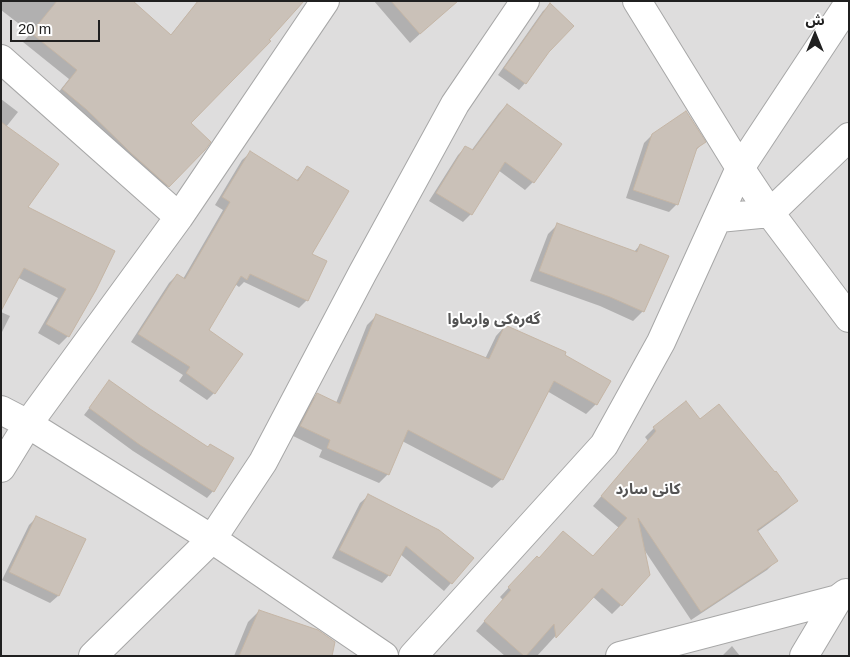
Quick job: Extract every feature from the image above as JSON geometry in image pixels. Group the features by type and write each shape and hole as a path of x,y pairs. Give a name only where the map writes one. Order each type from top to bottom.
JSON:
{"street":[{"path":"1,468 28,424 179,217 324,1"},
{"path":"93,656 212,539 263,462 362,274 455,104 525,1"},
{"path":"637,1 740,168 770,212 849,318"},
{"path":"412,656 604,445 661,342 740,168 849,3"},
{"path":"1,59 179,217"},
{"path":"718,218 770,212 849,137"},
{"path":"1,410 28,424 212,539 384,656"},
{"path":"620,656 845,601"},
{"path":"804,656 845,601"}],"shaded area":[{"path":"1,1 849,1 849,656 1,656"}],"building":[{"path":"57,1 133,1 171,35 198,1 304,1 269,40 271,41 191,123 211,142 169,187 62,89 77,70 31,33"},
{"path":"391,1 458,1 420,34"},
{"path":"550,3 574,26 549,52 526,84 504,68"},
{"path":"507,104 562,144 534,183 505,162 472,215 436,193 465,146 473,150"},
{"path":"686,111 706,142 697,148 678,205 633,190 652,134"},
{"path":"1,122 59,164 28,207 115,251 96,290 69,337 46,324 66,289 24,268 1,311"},
{"path":"250,151 298,181 307,166 349,191 312,254 327,261 308,301 250,274 247,280 241,276 209,330 243,354 215,394 186,373 190,367 138,334 177,274 185,279 230,202 222,197"},
{"path":"557,223 637,252 640,244 669,256 644,312 610,297 539,271"},
{"path":"376,314 489,359 505,325 566,352 565,355 611,381 597,405 554,381 503,480 408,430 389,475 327,448 330,440 300,426 317,393 340,404"},
{"path":"109,380 208,447 210,444 234,458 214,492 140,445 89,408"},
{"path":"686,401 700,419 719,404 776,471 798,501 757,530 778,561 701,612 638,518 650,575 622,606 602,588 556,638 554,624 524,656 484,621 511,590 508,587 537,556 539,558 563,531 593,556 627,518 601,496 656,431 653,427"},
{"path":"368,494 439,530 474,558 452,584 406,546 390,576 339,550"},
{"path":"36,516 86,539 59,596 9,572"},
{"path":"259,610 318,630 335,642 332,656 239,656"}],"district":[{"name":"گەرەکی وارماوا","path":"494,320"},
{"name":"کانی سارد","path":"648,490"}]}
